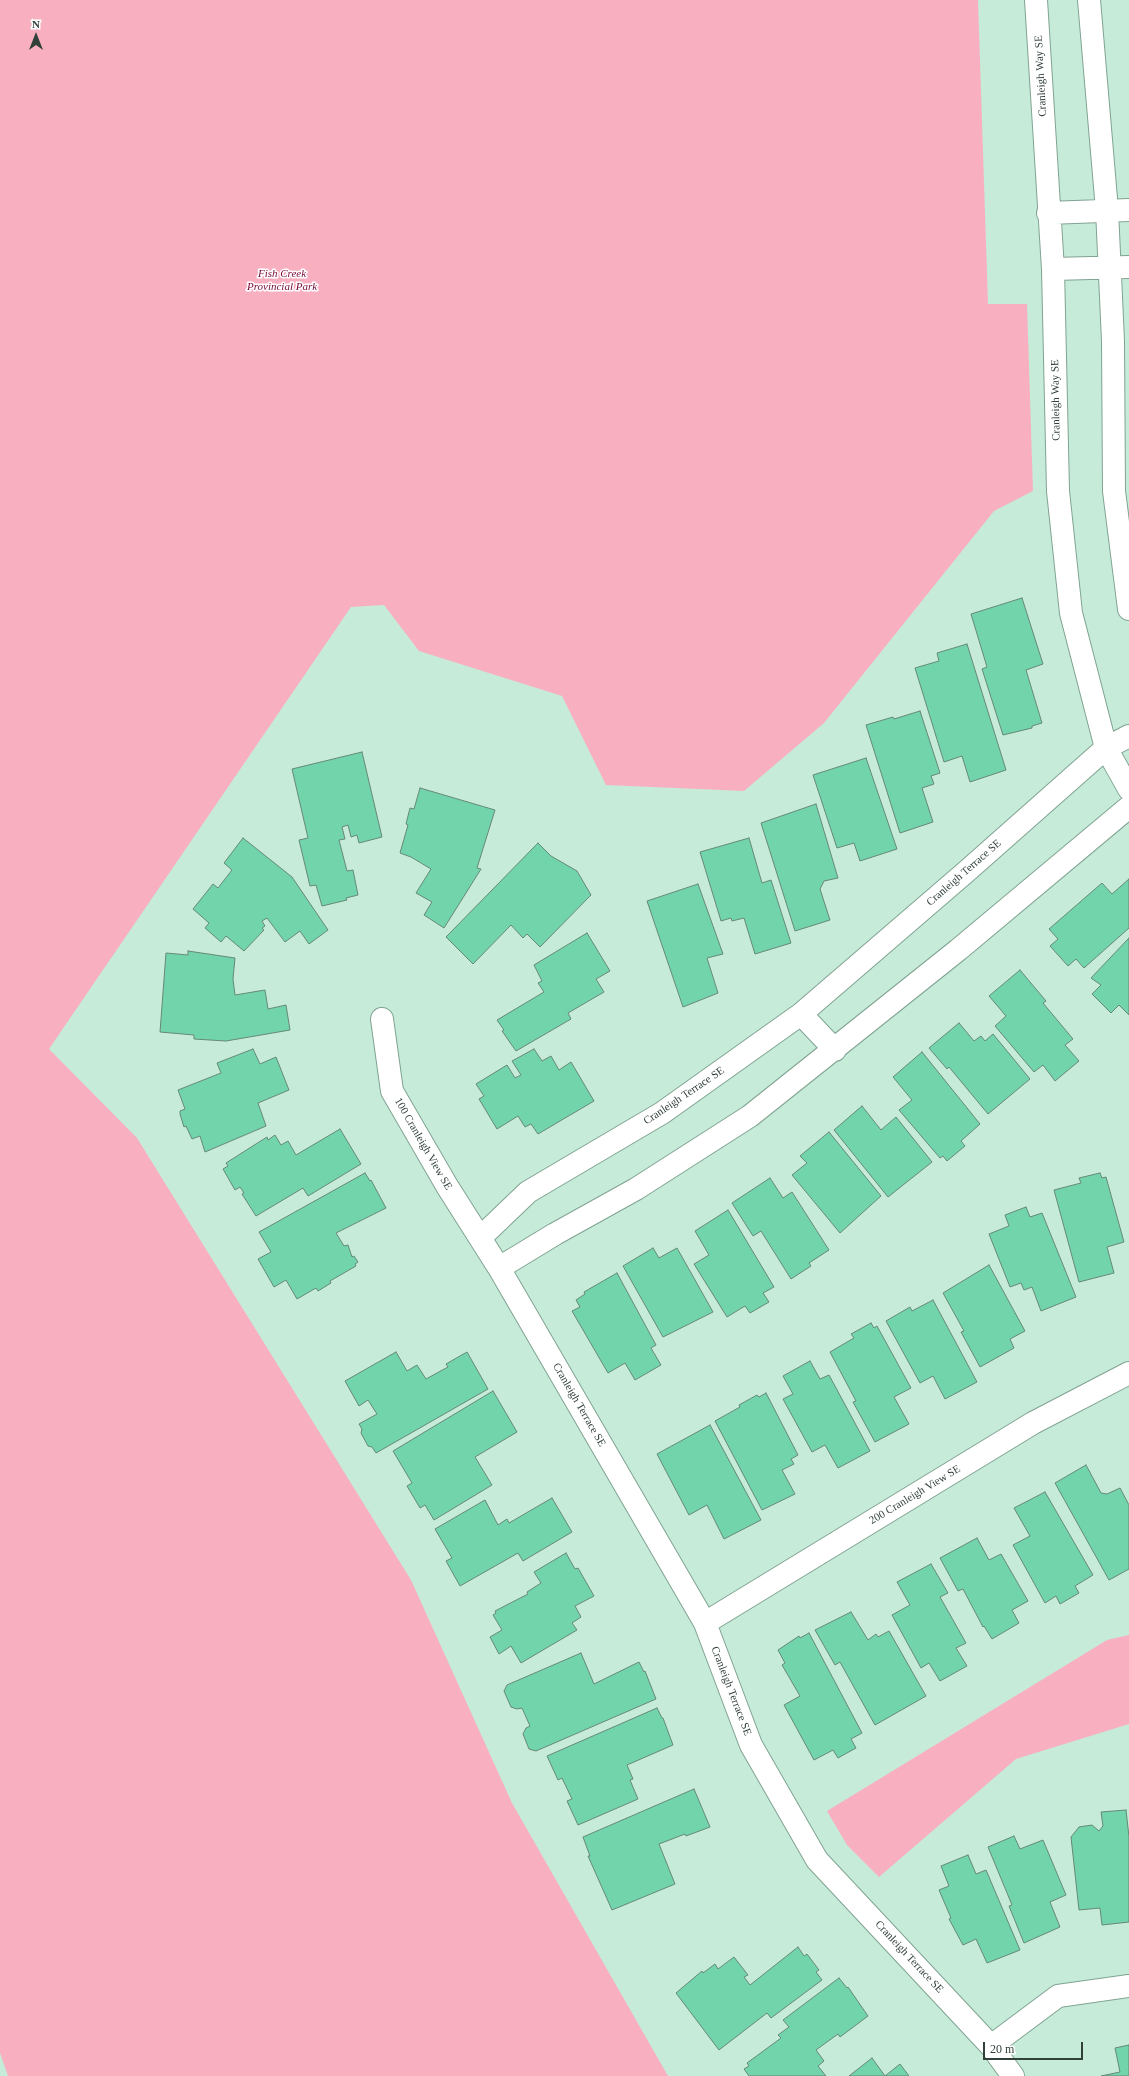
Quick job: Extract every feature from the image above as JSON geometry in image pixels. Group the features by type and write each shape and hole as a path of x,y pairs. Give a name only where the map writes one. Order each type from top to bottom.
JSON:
{"street":[{"name":"Cranleigh Way SE","path":"1036,0 1048,213 1053,269 1058,491 1071,613 1106,748 1129,789"},
{"path":"1089,0 1107,210 1119,267 1113,341 1114,491 1129,609"},
{"path":"1048,213 1129,210"},
{"path":"1053,269 1119,267"},
{"name":"Cranleigh Terrace SE","path":"1013,2076 991,2046 817,1860 751,1745 705,1623 499,1268 480,1238 528,1192 662,1113 801,1014 967,872 1106,748 1129,736"},
{"path":"499,1268 636,1189 750,1116 835,1050 1129,807"},
{"path":"801,1014 835,1050"},
{"name":"100 Cranleigh View SE","path":"382,1019 392,1091 480,1238"},
{"name":"200 Cranleigh View SE","path":"705,1623 1033,1423 1129,1373"},
{"path":"991,2046 1058,1996 1129,1986"}],"green space":[{"name":"Fish Creek Provincial Park","path":"0,0 978,0 988,304 1027,304 1033,491 994,511 824,723 744,791 606,785 562,696 419,651 384,605 351,607 49,1049 137,1138 411,1580 512,1803 668,2076 8,2076 0,2053"},
{"path":"1129,1635 1129,1724 1016,1759 879,1877 847,1845 827,1811 1107,1640"}],"building":[{"path":"1022,598 1043,664 1026,670 1042,723 1032,726 1032,728 1003,735 982,669 987,667 971,614"},
{"path":"967,644 1006,770 970,782 962,756 944,762 915,668 939,661 937,653"},
{"path":"920,711 940,773 931,776 934,784 922,788 933,822 900,833 866,725 893,717 894,719"},
{"path":"362,752 382,837 359,843 357,835 351,837 348,825 342,827 345,839 339,840 347,871 353,870 358,895 346,898 347,900 322,906 316,885 310,886 299,840 308,838 292,769"},
{"path":"866,758 897,849 860,861 854,843 837,848 813,775"},
{"path":"420,788 495,810 477,868 481,869 444,928 424,915 432,902 416,893 431,869 411,857 400,853 408,825 406,824 410,808 414,809"},
{"path":"816,804 838,878 824,881 820,889 830,920 795,931 761,823"},
{"path":"243,838 292,877 328,930 309,944 300,931 285,942 267,918 262,921 265,926 262,928 264,930 244,951 226,936 221,942 205,928 209,923 193,909 213,884 218,888 232,870 224,863"},
{"path":"749,838 762,883 771,880 791,943 755,954 744,918 732,921 731,918 721,921 700,852"},
{"path":"538,843 551,856 577,871 591,895 540,947 527,934 523,938 511,925 473,964 446,937"},
{"path":"1129,879 1129,928 1084,968 1076,959 1068,966 1050,946 1058,939 1049,929 1102,883 1112,894"},
{"path":"698,884 723,954 707,958 718,993 683,1007 647,901"},
{"path":"587,933 610,971 596,979 604,992 568,1013 571,1019 516,1051 502,1031 504,1030 497,1020 544,992 538,983 542,981 534,965"},
{"path":"1129,938 1129,1015 1119,1005 1111,1013 1092,994 1101,985 1091,978"},
{"path":"188,951 235,958 233,979 235,995 265,990 268,1009 286,1005 290,1030 226,1041 194,1039 194,1035 160,1032 166,953 188,955"},
{"path":"1020,970 1046,1001 1043,1003 1073,1039 1065,1045 1079,1061 1055,1081 1043,1065 1034,1072 995,1026 1006,1016 989,996"},
{"path":"959,1023 974,1041 981,1036 985,1041 993,1034 1030,1079 988,1114 949,1067 947,1069 929,1048"},
{"path":"253,1049 260,1064 276,1057 289,1090 258,1103 266,1126 205,1152 200,1136 192,1139 186,1126 184,1127 180,1111 185,1109 178,1090 221,1073 217,1063"},
{"path":"534,1049 542,1061 551,1056 559,1070 571,1062 594,1101 538,1134 531,1124 525,1127 518,1116 497,1129 479,1099 484,1096 476,1084 507,1065 515,1078 521,1075 512,1061"},
{"path":"922,1052 980,1124 961,1141 965,1146 947,1161 943,1156 940,1158 899,1110 912,1100 893,1077"},
{"path":"862,1106 881,1130 896,1117 932,1162 888,1197 834,1130"},
{"path":"340,1129 361,1164 308,1196 303,1188 256,1216 242,1194 244,1193 240,1187 235,1190 223,1169 228,1166 226,1163 267,1137 268,1140 275,1135 281,1145 288,1141 296,1155"},
{"path":"829,1132 881,1196 840,1233 792,1175 807,1163 800,1156"},
{"path":"365,1173 370,1181 371,1180 386,1208 336,1233 344,1246 348,1245 352,1257 354,1256 358,1262 355,1264 356,1266 330,1281 331,1283 318,1291 316,1288 297,1299 286,1280 274,1287 258,1259 271,1252 259,1232"},
{"path":"1100,1173 1102,1178 1106,1177 1124,1242 1107,1247 1114,1273 1079,1282 1054,1190 1081,1183 1079,1178"},
{"path":"770,1178 783,1198 792,1192 829,1250 809,1263 811,1266 791,1279 761,1231 753,1236 732,1203"},
{"path":"1026,1207 1030,1217 1042,1213 1076,1297 1041,1311 1032,1287 1024,1290 1021,1283 1010,1287 989,1234 1009,1226 1005,1215"},
{"path":"728,1210 774,1287 763,1293 769,1302 750,1313 745,1306 727,1317 694,1264 709,1255 695,1231"},
{"path":"653,1248 659,1258 677,1248 713,1312 663,1337 623,1266"},
{"path":"989,1265 1025,1331 1010,1339 1014,1348 980,1367 961,1332 964,1331 943,1293"},
{"path":"617,1273 656,1345 651,1348 661,1365 635,1380 625,1363 608,1373 572,1311 580,1307 576,1300 585,1294 584,1292"},
{"path":"933,1300 977,1382 945,1399 933,1376 920,1383 886,1321 910,1307 912,1311"},
{"path":"871,1323 874,1328 877,1326 911,1388 894,1397 909,1424 875,1442 853,1402 856,1401 830,1352 854,1338 851,1334"},
{"path":"396,1352 407,1371 417,1365 426,1379 448,1367 446,1364 467,1352 488,1389 376,1453 372,1447 368,1446 361,1433 362,1429 359,1424 377,1414 368,1400 359,1406 345,1381"},
{"path":"810,1361 820,1379 829,1375 870,1451 838,1468 825,1445 812,1452 783,1399 793,1394 783,1376"},
{"path":"493,1391 517,1432 475,1457 492,1485 434,1520 425,1505 420,1508 407,1486 412,1483 393,1451"},
{"path":"766,1393 798,1455 791,1459 794,1464 782,1470 795,1494 762,1510 715,1421 740,1407 739,1405 757,1395 759,1397"},
{"path":"710,1425 761,1520 724,1539 707,1505 689,1515 657,1454"},
{"path":"1086,1465 1101,1493 1107,1494 1120,1488 1129,1505 1129,1569 1109,1580 1055,1483"},
{"path":"1045,1492 1093,1575 1075,1586 1079,1593 1060,1604 1056,1596 1045,1603 1013,1545 1030,1536 1014,1508"},
{"path":"552,1498 572,1532 523,1561 518,1553 460,1586 446,1561 452,1558 435,1529 485,1500 498,1525 507,1519 509,1523"},
{"path":"977,1538 989,1560 1001,1554 1028,1601 1012,1610 1019,1623 992,1639 984,1626 983,1627 963,1589 958,1591 940,1558"},
{"path":"566,1553 575,1569 578,1568 594,1596 575,1606 581,1617 572,1623 577,1630 521,1663 511,1646 499,1654 490,1637 502,1630 493,1615 496,1613 495,1611 528,1594 527,1592 541,1583 534,1572"},
{"path":"931,1564 948,1593 940,1597 966,1643 956,1648 967,1666 940,1681 929,1663 921,1668 892,1615 910,1605 897,1582"},
{"path":"851,1612 868,1640 876,1634 878,1637 889,1631 926,1696 875,1725 840,1662 835,1665 815,1630"},
{"path":"809,1633 862,1733 851,1739 856,1748 838,1758 833,1750 814,1760 784,1705 800,1696 782,1665 785,1663 778,1650 799,1636 800,1638"},
{"path":"581,1653 594,1684 639,1662 644,1672 645,1671 656,1699 536,1751 529,1749 523,1734 526,1728 530,1726 522,1708 517,1709 511,1707 504,1691 507,1685"},
{"path":"657,1708 663,1718 673,1745 627,1765 633,1779 630,1780 638,1799 578,1825 567,1801 572,1799 562,1778 558,1780 547,1756"},
{"path":"694,1789 710,1827 686,1836 685,1834 659,1844 675,1884 612,1910 588,1856 590,1856 583,1837"},
{"path":"1126,1810 1129,1837 1129,1922 1102,1925 1100,1908 1079,1910 1071,1837 1079,1827 1092,1825 1099,1831 1103,1826 1101,1812"},
{"path":"1014,1836 1020,1849 1043,1840 1066,1895 1050,1902 1060,1927 1024,1943 1009,1906 1012,1905 988,1847"},
{"path":"968,1855 976,1874 986,1870 1020,1950 987,1963 976,1939 963,1945 949,1919 951,1918 939,1890 949,1886 941,1866"},
{"path":"798,1947 804,1956 807,1954 819,1970 816,1972 822,1980 771,2018 767,2013 719,2050 676,1993 702,1971 703,1973 715,1964 718,1969 734,1957 748,1975 744,1977 750,1985"},
{"path":"839,1978 847,1988 848,1987 868,2016 840,2037 838,2034 816,2050 824,2061 818,2066 826,2076 749,2076 744,2069 749,2066 747,2063 781,2038 778,2035 789,2027 783,2020"},
{"path":"1129,2045 1129,2076 1101,2076 1120,2072 1115,2048"},
{"path":"872,2058 885,2076 849,2076"},
{"path":"900,2064 909,2076 885,2076"}]}
